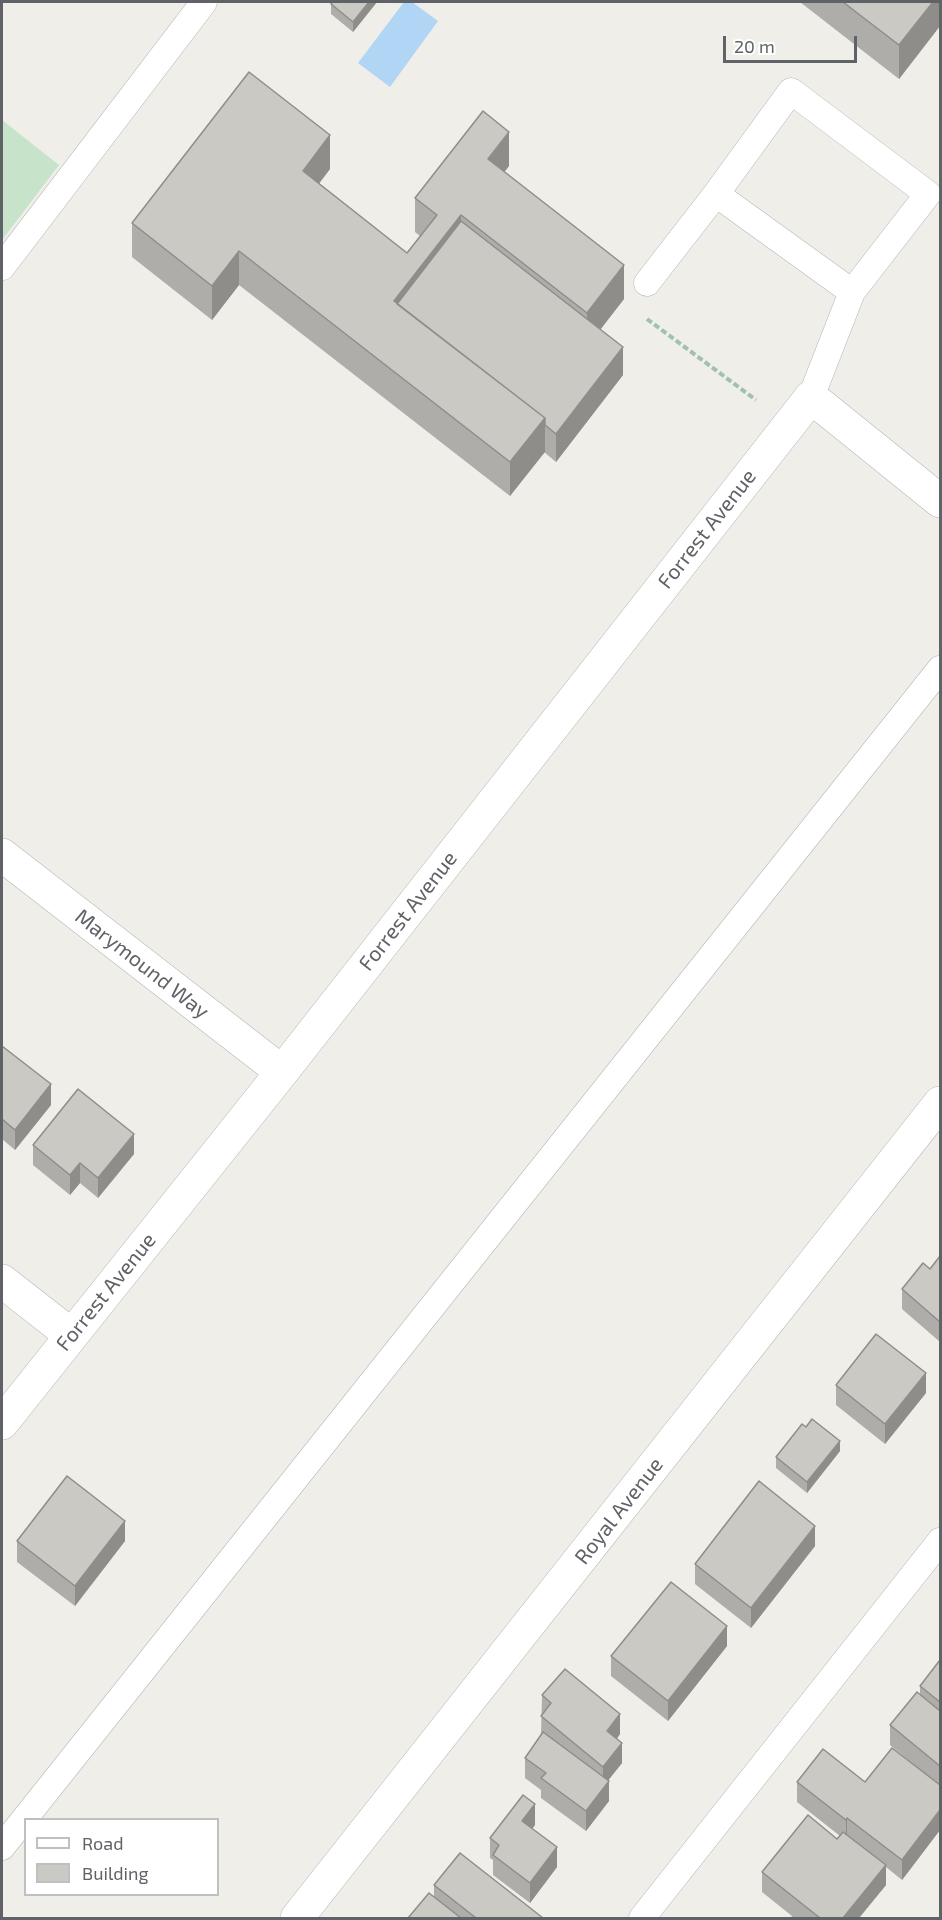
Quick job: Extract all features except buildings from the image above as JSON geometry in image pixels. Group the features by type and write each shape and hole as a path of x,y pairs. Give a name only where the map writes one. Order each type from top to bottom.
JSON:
{"street":[{"path":"811,397 940,501"},
{"name":"Forrest Avenue","path":"2,1423 282,1072 811,397"},
{"name":"Marymound Way","path":"2,855 282,1072"},
{"name":"Royal Avenue","path":"297,1918 940,1103"},
{"path":"2,1281 71,1335"}],"lane":[{"path":"2,267 204,2"},
{"path":"647,283 791,91 934,185 852,292 811,397"},
{"path":"716,194 852,292"},
{"path":"25,1818 940,669"},
{"path":"642,1918 940,1540"},
{"path":"2,1847 24,1819"}],"path":[{"path":"644,316 756,400"}],"green space":[{"path":"2,120 59,165 2,240"}],"water":[{"path":"404,2 412,2 438,21 390,87 358,63"}]}
